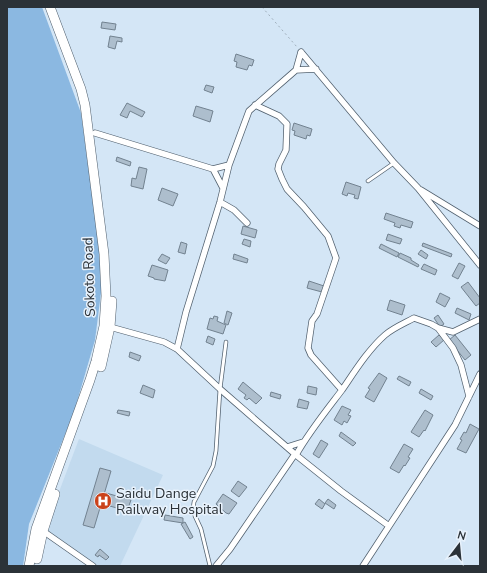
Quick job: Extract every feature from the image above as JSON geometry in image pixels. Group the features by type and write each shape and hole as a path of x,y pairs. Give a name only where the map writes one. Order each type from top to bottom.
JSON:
{"main road":[{"name":"Sokoto Road","path":"29,566 39,522 96,361 104,326 106,296 104,254 85,104 81,89 50,7"},
{"name":"Sokoto Road","path":"35,566 43,531 56,490 100,369 110,327 112,297 111,255 95,134 87,88 56,7"}],"street":[{"path":"301,52 394,163 418,188 480,265"},
{"path":"177,349 186,312 220,202 229,165 249,110 296,70 301,52"},
{"path":"296,70 316,69"},
{"path":"255,105 280,116 287,124 286,150 278,169 286,189 304,207 328,236 336,258 317,314 312,321 308,344 311,355 342,390"},
{"path":"95,134 213,169 229,165"},
{"path":"213,169 223,188"},
{"path":"418,188 480,226"},
{"path":"220,202 234,210 246,223"},
{"path":"216,566 230,549 296,455 303,442 354,372 386,334 414,318 438,328 453,332 480,319"},
{"path":"110,327 164,342 177,349 220,389 296,455 341,492 389,526"},
{"path":"438,328 453,348 461,365 469,396"},
{"path":"363,566 455,425 480,374"},
{"path":"287,447 303,442"},
{"path":"43,531 93,566"}],"lane":[{"path":"368,181 394,163"},
{"path":"210,566 201,529 193,509 194,502 213,466 216,451 220,389 226,342"}],"path":[{"path":"262,7 301,52"}],"shaded area":[{"path":"7,7 42,7 81,113 103,277 95,340 74,412 29,524 23,566 7,566"},
{"name":"Saidu Dange Railway Hospital","path":"79,439 163,475 120,566 99,566 49,533 46,526"}],"building":[{"path":"102,22 116,24 115,30 101,28"},
{"path":"110,36 122,38 122,42 117,41 115,49 108,47"},
{"path":"236,54 254,60 252,66 249,65 247,70 236,67 237,62 234,61"},
{"path":"206,85 214,87 212,93 204,90"},
{"path":"127,103 145,112 142,117 130,111 127,118 120,115"},
{"path":"196,106 213,111 210,122 193,116"},
{"path":"294,123 312,129 310,136 307,135 306,139 294,135 295,131 292,130"},
{"path":"117,157 131,162 130,166 116,161"},
{"path":"139,167 147,169 143,189 131,186 132,178 136,179"},
{"path":"346,182 361,187 358,199 354,198 355,195 348,193 347,196 342,194"},
{"path":"162,188 178,194 173,206 158,200"},
{"path":"386,213 413,222 411,228 401,225 400,228 394,226 395,223 384,219"},
{"path":"243,226 257,230 255,238 241,234"},
{"path":"388,234 402,239 400,244 386,240"},
{"path":"244,239 251,241 250,247 242,244"},
{"path":"181,242 187,244 185,254 178,252"},
{"path":"423,243 452,254 451,257 422,246"},
{"path":"381,244 399,253 397,257 379,248"},
{"path":"421,250 428,255 426,259 418,254"},
{"path":"400,253 411,258 411,260 419,265 418,267 398,257"},
{"path":"162,254 170,258 166,264 158,260"},
{"path":"234,254 248,259 247,263 233,259"},
{"path":"459,263 465,266 458,279 452,276"},
{"path":"424,264 437,270 435,275 421,269"},
{"path":"152,265 168,270 165,281 148,276"},
{"path":"309,281 324,286 322,292 307,288"},
{"path":"468,282 480,298 480,303 476,306 461,287"},
{"path":"440,293 450,298 445,307 436,302"},
{"path":"390,300 405,305 402,315 387,310"},
{"path":"457,308 471,314 469,320 455,313"},
{"path":"227,311 232,313 228,325 224,323"},
{"path":"438,315 444,324 440,327 434,318"},
{"path":"214,316 218,317 217,321 226,325 223,334 207,329 210,318 213,319"},
{"path":"439,335 444,340 436,347 431,342"},
{"path":"455,335 471,355 465,360 449,340"},
{"path":"208,336 215,339 213,345 206,342"},
{"path":"130,352 141,356 139,361 129,357"},
{"path":"379,373 387,378 374,402 365,397 370,389 368,388"},
{"path":"399,376 411,382 409,386 397,379"},
{"path":"243,382 262,398 256,404 249,398 247,400 244,398 246,395 238,389"},
{"path":"143,385 155,390 153,398 140,393"},
{"path":"308,386 317,388 316,395 307,393"},
{"path":"421,389 433,396 431,400 419,393"},
{"path":"271,392 281,395 280,399 270,396"},
{"path":"299,399 309,402 307,409 297,407"},
{"path":"342,406 351,410 348,415 351,416 347,423 344,421 342,425 334,420"},
{"path":"118,410 130,412 129,416 117,413"},
{"path":"425,410 433,415 425,431 424,430 419,437 411,432"},
{"path":"470,424 479,429 466,453 457,449 462,440 460,439 464,432 466,433"},
{"path":"341,432 356,443 353,446 339,436"},
{"path":"321,440 328,444 319,458 313,454"},
{"path":"404,444 413,449 408,457 410,458 399,473 390,468"},
{"path":"100,468 111,471 94,528 83,525"},
{"path":"238,481 247,487 239,497 231,491"},
{"path":"106,493 131,500 127,511 103,504"},
{"path":"223,494 237,503 229,514 216,504"},
{"path":"319,499 325,504 322,509 315,504"},
{"path":"328,499 336,505 334,509 325,503"},
{"path":"165,515 183,518 183,523 164,520"},
{"path":"185,522 193,537 190,539 181,524"},
{"path":"100,549 109,557 106,560 99,555 98,557 95,555"}],"place":[{"name":"Saidu Dange Railway Hospital","path":"103,501"}]}
